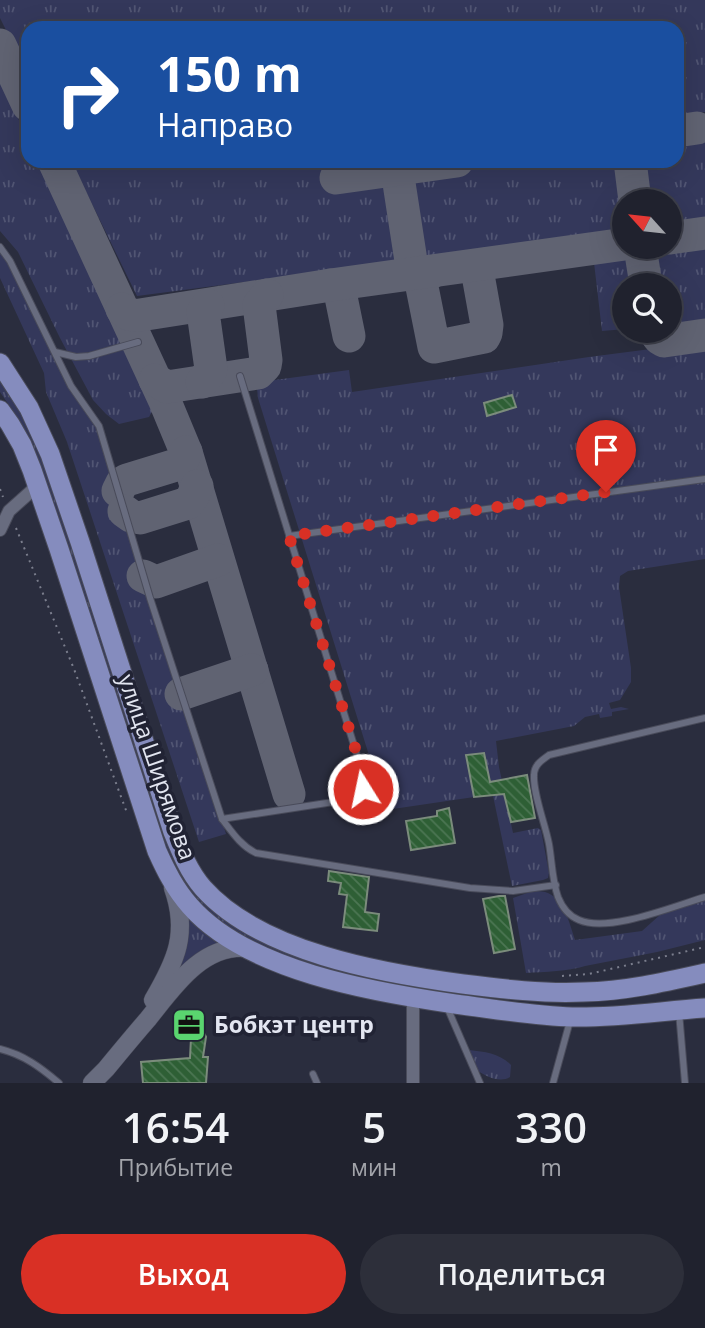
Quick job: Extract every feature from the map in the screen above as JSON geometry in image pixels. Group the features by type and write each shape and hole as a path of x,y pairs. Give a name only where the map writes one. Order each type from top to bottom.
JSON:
{"main road":[{"name":"улица Ширямова","path":"2,367 29,408 50,454 182,855 204,889 223,906 274,937 343,962 417,977 495,988 586,992 647,986 705,973"},
{"name":"улица Ширямова","path":"0,410 22,445 37,486 157,851 171,881 197,913 246,948 287,966 413,997 536,1015 571,1017 625,1016 705,1008"}],"street":[{"path":"0,530 9,511 37,486"},
{"path":"97,1079 154,999 171,966 181,923 179,903 171,881"},
{"path":"97,1079 188,972 222,950 246,948"},
{"path":"413,997 414,1083"}],"lane":[{"path":"0,247 10,261 71,386 99,426 150,598 222,819 247,849 256,853 470,888 513,891 556,885"},
{"path":"55,352 89,356 138,342"},
{"path":"222,819 353,799 359,796 365,780 240,376"},
{"path":"289,536 705,479"},
{"path":"705,718 550,755 538,763 533,772 558,896 566,911 576,919 596,924 641,916 705,897"},
{"path":"445,1002 480,1083"},
{"path":"679,1010 685,1083"},
{"path":"553,1083 571,1017"},
{"path":"0,1049 18,1054 59,1083"},
{"path":"313,1074 317,1083"}],"path":[{"path":"0,489 74,669 131,822"}],"green space":[{"path":"0,0 705,0 705,112 684,115 684,21 21,21 21,60 0,18"},
{"path":"0,81 21,124 21,168 41,168 155,406 149,417 119,424 93,400 18,252 0,231"},
{"path":"705,136 705,219 682,222 682,189 645,189 642,168 684,168 684,139"},
{"path":"74,168 337,168 324,170 326,190 392,182 407,261 137,296"},
{"path":"479,168 628,168 631,189 612,189 612,233 420,260 404,180"},
{"path":"705,237 705,321 682,323 682,273 658,273 657,259 682,259 682,240"},
{"path":"0,249 71,389 100,430 226,834 199,842 67,442 46,392 44,373 0,278"},
{"path":"612,250 612,259 639,259 642,273 612,273 612,330 602,331 593,254"},
{"path":"705,342 705,559 628,571 620,576 619,587 631,682 620,700 609,703 611,709 629,709 612,712 612,716 600,718 599,714 585,717 574,726 496,741 513,833 538,828 541,830 549,873 548,878 543,880 512,886 484,753 466,756 474,797 386,810 257,388 260,382 349,370 352,392"},
{"path":"0,375 44,451 198,893 370,974 341,976 302,964 241,936 193,899 167,857 15,414 0,392"},
{"path":"533,891 545,892 557,899 562,905 575,940 642,931 661,914 705,899 705,940 572,969 526,973 513,898"},
{"path":"189,918 221,941 180,969 184,953"},
{"path":"469,1050 502,1058 511,1065 510,1077 498,1079 478,1071"}],"building":[{"path":"512,395 516,407 487,416 484,403"},
{"path":"484,753 490,782 527,775 535,818 511,822 504,794 474,797 466,755"},
{"path":"449,808 455,843 411,850 406,821 437,816 437,811"},
{"path":"329,871 369,877 365,912 379,914 377,931 343,927 347,895 339,894 341,883 328,881"},
{"path":"505,896 515,949 494,953 483,899"},
{"path":"194,1012 206,1037 203,1057 208,1057 206,1083 143,1083 141,1062 190,1058 191,1038 180,1021"}],"taxiway":[{"path":"0,45 21,90"},
{"path":"684,130 697,128"},
{"path":"57,168 186,452 289,794"},
{"path":"336,178 407,168"},
{"path":"631,168 634,189"},
{"path":"397,170 413,274"},
{"path":"682,236 705,233"},
{"path":"122,309 130,315 140,315 612,246"},
{"path":"642,259 644,273"},
{"path":"432,272 425,275 421,282 434,347 484,337 487,325 478,271 486,264"},
{"path":"331,285 340,292 349,336"},
{"path":"155,380 167,387 258,373 265,366 266,360 259,305 267,295"},
{"path":"202,382 211,369 203,312 208,305"},
{"path":"682,338 705,335"},
{"path":"118,491 127,480 176,465 186,452"},
{"path":"124,511 140,518 188,503 197,486"},
{"path":"143,576 156,582 218,560"},
{"path":"181,694 252,670"}],"place":[{"name":"Бобкэт центр","path":"189,1025"}],"route":[{"path":"363,789 365,780 289,536 606,492"}]}
